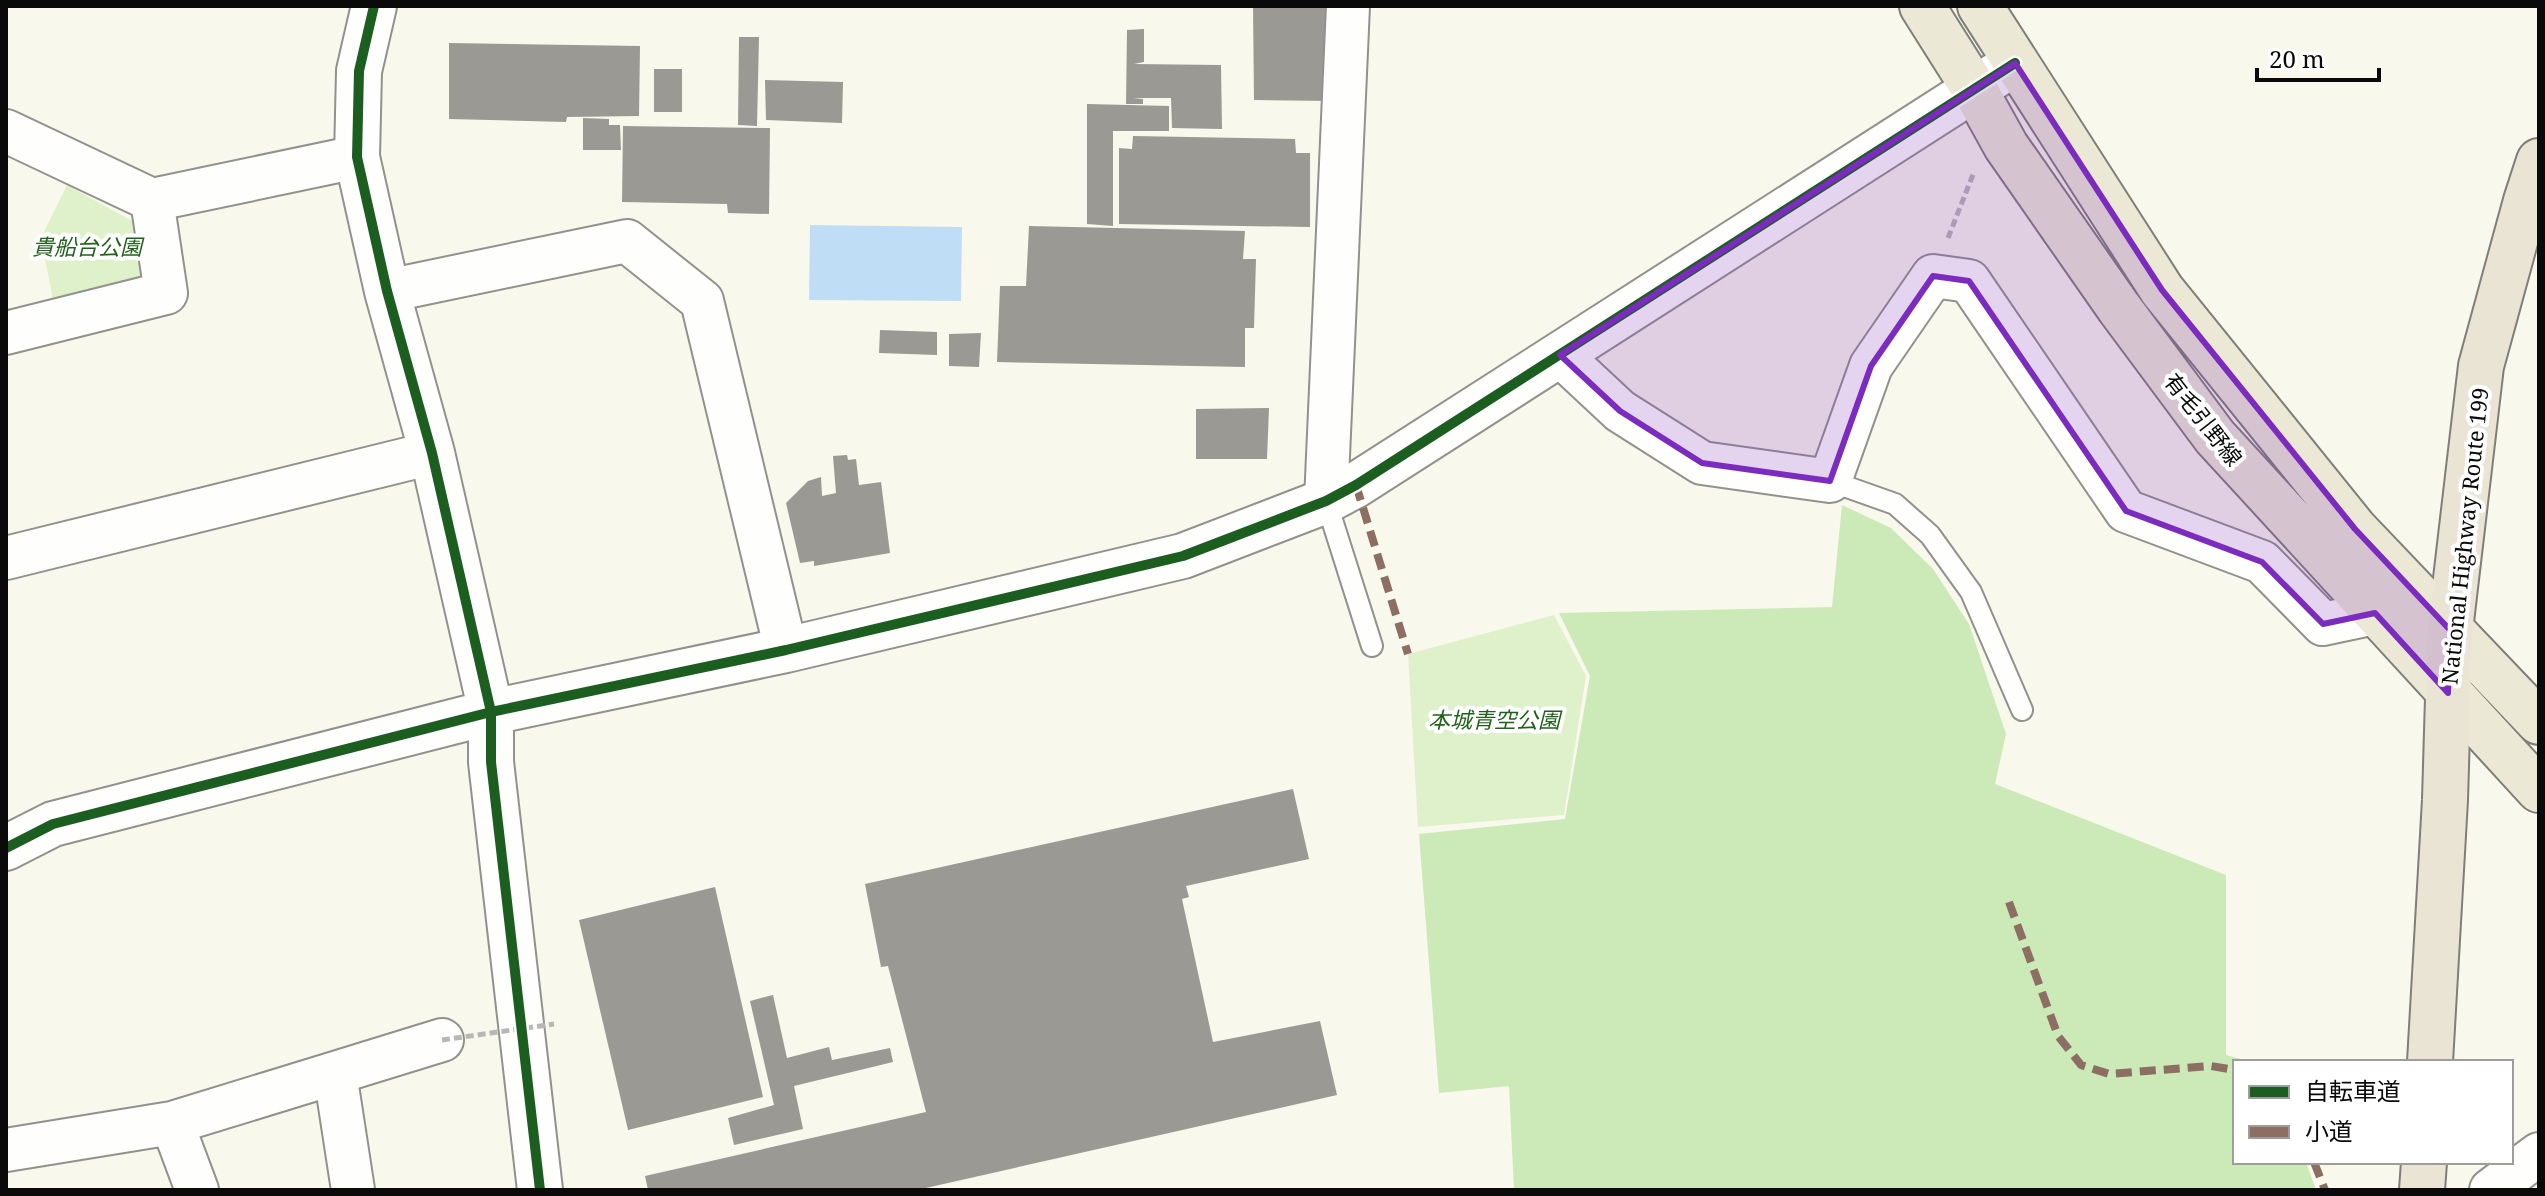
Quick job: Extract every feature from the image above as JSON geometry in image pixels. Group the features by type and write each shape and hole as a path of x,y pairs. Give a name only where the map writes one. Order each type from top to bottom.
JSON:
{"highway":[{"name":"National Highway Route 199","path":"2430,1060 2450,630 2481,366 2535,191"},
{"path":"2422,1190 2424,1164"}],"main road":[{"name":"有毛引野線","path":"1922,6 2006,146 2119,308 2215,437 2539,790"},
{"path":"1980,6 2162,290 2355,529 2539,722"}],"street":[{"path":"374,6 359,71 357,157 387,291 432,453 491,712 491,762 540,1190"},
{"path":"1326,501 1348,6"},
{"path":"6,848 53,824 491,712 786,650 1183,556 1326,501 1356,485 2015,63"},
{"path":"6,131 152,200 357,157"},
{"path":"6,333 166,293 152,200"},
{"path":"387,291 627,241 702,301 786,650"},
{"path":"1560,355 1620,411 1702,463 1830,481 1871,366 1933,276 1969,281 2126,511 2262,562 2323,624 2375,613"},
{"path":"6,558 432,453"},
{"path":"6,1150 172,1123 442,1040"},
{"path":"335,1073 353,1190"},
{"path":"172,1123 197,1190"},
{"path":"2491,1190 2539,1154"}],"lane":[{"path":"1830,481 1895,504 1930,535 1971,592 2022,710"},
{"path":"1326,501 1372,646"}],"path":[{"path":"1933,276 1974,172"},
{"path":"442,1040 554,1024"}],"highlighted area":[{"path":"2015,63 2162,290 2355,529 2450,630 2448,693 2375,613 2323,624 2262,562 2126,511 1969,281 1933,276 1871,366 1830,481 1702,463 1620,411 1560,355"}],"green space":[{"name":"貴船台公園","path":"67,185 134,222 150,263 140,281 53,299 41,238"},
{"path":"1842,505 1891,528 1933,569 1969,624 2006,734 1995,784 2226,875 2226,1055 2244,1060 2233,1060 2233,1164 2307,1164 2316,1190 1514,1190 1509,1086 1439,1093 1419,834 1565,819 1590,676 1559,613 1832,607"},
{"name":"本城青空公園","path":"1554,615 1586,676 1564,815 1418,827 1408,654"}],"water":[{"path":"810,225 962,227 961,301 809,300"}],"building":[{"path":"1253,6 1326,6 1332,101 1254,100"},
{"path":"1144,29 1144,62 1134,64 1221,65 1222,129 1172,128 1171,98 1133,98 1143,99 1143,104 1126,104 1127,30"},
{"path":"739,37 759,37 757,126 738,125"},
{"path":"449,43 640,46 639,116 567,117 566,122 449,119"},
{"path":"654,69 682,69 682,112 654,112"},
{"path":"765,80 843,82 842,123 766,120"},
{"path":"1087,104 1169,106 1169,131 1113,131 1113,226 1087,224"},
{"path":"583,118 609,119 609,125 620,125 621,150 583,150"},
{"path":"623,126 770,128 769,214 728,213 727,204 622,202"},
{"path":"1133,136 1295,139 1296,153 1310,153 1310,227 1119,224 1119,148 1132,149"},
{"path":"1029,226 1245,231 1243,259 1256,259 1254,328 1245,328 1245,367 997,362 1000,286 1026,286"},
{"path":"880,330 937,332 937,355 879,353"},
{"path":"981,333 979,367 949,366 949,334"},
{"path":"1269,408 1267,459 1196,459 1196,409"},
{"path":"847,455 848,460 856,459 859,485 881,482 890,553 814,566 814,561 800,563 786,503 808,481 821,477 822,496 836,493 833,456"},
{"path":"1293,789 1309,859 1186,886 1189,897 1182,899 1213,1042 1320,1021 1337,1095 917,1190 648,1190 645,1176 926,1112 888,966 881,967 865,884"},
{"path":"715,887 763,1097 628,1130 579,920"},
{"path":"773,995 787,1058 829,1047 832,1060 890,1048 893,1062 794,1086 803,1129 734,1145 728,1118 774,1105 750,1001"}],"marked path":[{"path":"1356,485 1408,654"},
{"path":"2009,902 2058,1036 2081,1065 2109,1074 2211,1066 2233,1070"},
{"path":"2315,1164 2325,1190"}],"cycle path":[{"path":"374,6 359,71 357,157 387,291 432,453 491,712 491,762 540,1190"},
{"path":"6,848 53,824 491,712 786,650 1183,556 1326,501 1356,485 2015,63"}]}
